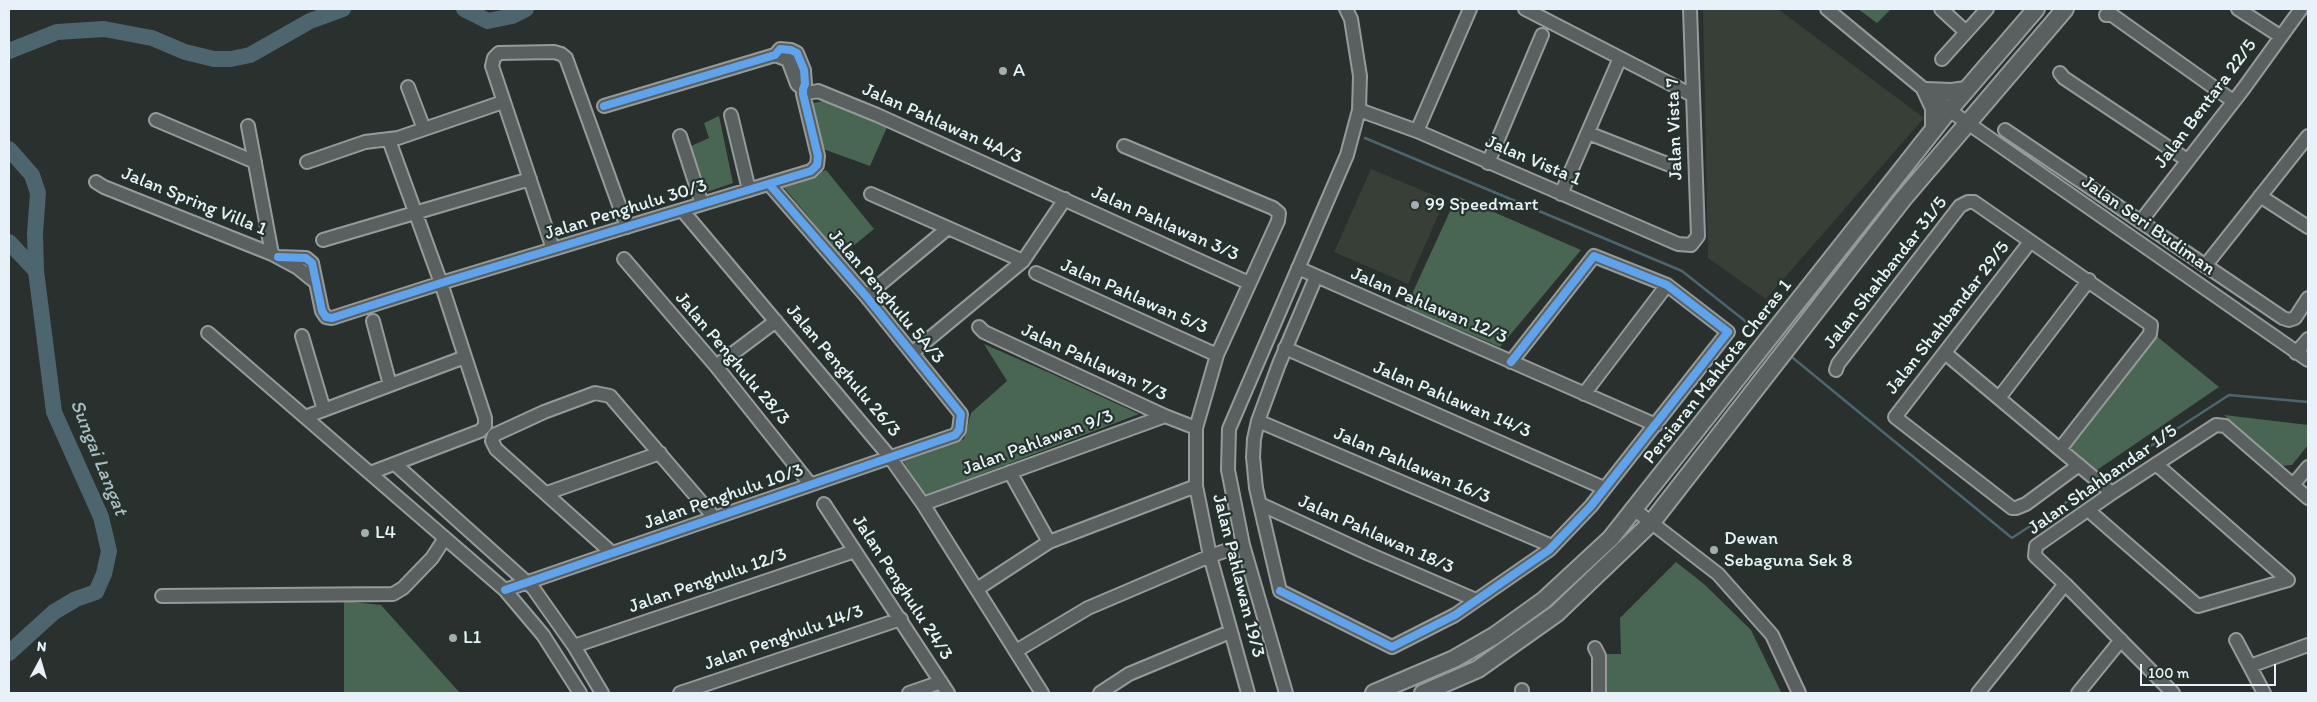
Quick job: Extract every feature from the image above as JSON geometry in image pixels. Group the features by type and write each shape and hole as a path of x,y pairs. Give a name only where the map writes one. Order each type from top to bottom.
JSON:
{"main road":[{"name":"Persiaran Mahkota Cheras 1","path":"1374,693 1454,659 1494,636 1544,600 1611,538 1635,510 1934,128 2036,9"},
{"path":"1423,693 1478,669 1558,613 1652,522 1903,199 2065,9"},
{"path":"1934,128 1934,108 1926,91 1952,92 1966,90"}],"street":[{"path":"1286,693 1243,545 1228,470 1229,429 1347,155 1359,110 1360,76 1351,19 1346,9"},
{"path":"1417,131 1470,9"},
{"path":"1524,9 1692,94"},
{"name":"Jalan Vista 7","path":"1690,9 1698,236 1691,245"},
{"name":"Jalan Seri Budiman","path":"1828,9 1949,110 2308,360"},
{"path":"1941,9 1966,32"},
{"path":"1942,58 1987,9"},
{"path":"2238,9 2280,36"},
{"name":"Jalan Bentara 22/5","path":"2141,221 2301,9"},
{"path":"2106,15 2112,15 2233,101"},
{"path":"1488,163 1542,35"},
{"path":"553,249 492,66 494,58 499,53 561,54 566,58 627,227"},
{"path":"604,106 774,55 788,60 797,84 803,92"},
{"path":"1561,194 1620,58"},
{"path":"2060,73 2064,78 2187,160"},
{"path":"408,87 424,130"},
{"name":"Jalan Pahlawan 4A/3","path":"803,92 818,91 1065,199"},
{"name":"Jalan Penghulu 30/3","path":"326,317 332,318 441,282 811,171 817,165 818,156 803,92"},
{"path":"306,162 366,142 389,140 424,130 503,102"},
{"name":"Jalan Vista 1","path":"1359,110 1417,131 1678,244 1691,245"},
{"path":"731,115 749,190"},
{"path":"156,120 255,162"},
{"path":"248,126 275,255"},
{"path":"2005,130 2283,318 2289,320 2295,318 2308,298"},
{"path":"1588,133 1675,167"},
{"path":"680,136 702,204"},
{"path":"2205,266 2308,136"},
{"path":"370,473 480,431 485,426 485,418 441,282 389,140"},
{"name":"Jalan Pahlawan 19/3","path":"1124,146 1272,208 1278,213 1278,221 1217,355 1196,428 1196,486 1210,556 1248,693"},
{"path":"323,240 530,179"},
{"name":"Jalan Spring Villa 1","path":"96,182 275,255 306,258 312,263 315,271 314,281 322,311 326,317"},
{"name":"Jalan Penghulu 5A/3","path":"769,184 866,296 961,414 959,430 954,435"},
{"path":"871,194 1024,261"},
{"path":"2260,196 2308,227"},
{"path":"912,353 1024,261 1065,199"},
{"name":"Jalan Pahlawan 3/3","path":"1065,199 1249,283"},
{"name":"Jalan Shahbandar 31/5","path":"1836,370 1838,364 1960,206 1968,202 1979,205 2030,242"},
{"name":"Jalan Penghulu 26/3","path":"682,210 889,456 923,504 1042,693"},
{"path":"866,296 948,228"},
{"path":"2030,242 2150,322 2150,334 2060,449"},
{"name":"Jalan Shahbandar 29/5","path":"2030,242 1895,417 2012,508 2026,504 2078,465"},
{"path":"1257,597 1280,592 1392,647 1455,615 1552,546 1591,506 1728,332 1667,285 1594,256 1511,362"},
{"name":"Jalan Penghulu 28/3","path":"624,259 716,366 810,484"},
{"name":"Jalan Pahlawan 12/3","path":"1298,268 1656,425"},
{"name":"Jalan Pahlawan 5/3","path":"1036,273 1217,355"},
{"path":"1280,592 1256,488 1253,457 1258,421 1285,348 1316,277"},
{"path":"1999,398 2089,280"},
{"path":"1584,394 1667,285"},
{"path":"716,366 776,320"},
{"path":"373,321 390,385"},
{"name":"Jalan Pahlawan 7/3","path":"979,328 1165,416 1196,428"},
{"path":"208,333 505,590 543,635 580,693"},
{"path":"302,336 324,410"},
{"path":"2296,353 2308,339"},
{"name":"Jalan Pahlawan 14/3","path":"1285,348 1604,488"},
{"path":"1945,353 2112,493"},
{"path":"305,417 466,357"},
{"path":"609,550 496,449 492,441 494,435 595,393 610,396 712,516"},
{"name":"Jalan Pahlawan 9/3","path":"923,504 1165,416"},
{"name":"Jalan Pahlawan 16/3","path":"1258,421 1552,546"},
{"name":"Jalan Shahbandar 1/5","path":"2173,693 2035,556 2034,550 2036,546 2112,493 2216,425 2225,426 2293,485"},
{"name":"Jalan Penghulu 10/3","path":"505,590 609,550 954,435"},
{"path":"547,493 660,453"},
{"path":"394,464 528,582 543,600 574,646 602,693"},
{"path":"2088,510 2198,606 2288,580 2156,464"},
{"path":"2308,468 2293,485 2308,498"},
{"path":"1010,472 1049,542"},
{"path":"977,589 1049,542 1196,486"},
{"name":"Jalan Penghulu 24/3","path":"824,504 948,693"},
{"name":"Jalan Pahlawan 18/3","path":"1260,504 1476,600"},
{"path":"1635,510 1718,574 1772,635 1798,693"},
{"path":"162,596 393,594 403,588 432,558 445,538"},
{"path":"1016,651 1088,608 1210,556 1243,545"},
{"name":"Jalan Penghulu 12/3","path":"574,646 855,551"},
{"path":"1978,693 2065,584"},
{"name":"Jalan Penghulu 14/3","path":"680,693 901,619"},
{"path":"1100,693 1129,674 1230,632"},
{"path":"2078,693 2121,640"},
{"path":"2236,640 2264,693"},
{"path":"2250,666 2308,645"},
{"path":"1595,648 1599,656 1598,693"},
{"path":"908,693 941,682"}],"shaded area":[{"path":"1703,9 1778,9 1924,118 1766,299 1708,258"},
{"path":"1371,169 1438,197 1442,207 1408,284 1334,252"}],"green space":[{"path":"1858,9 1891,9 1877,23"},
{"path":"825,101 888,125 870,166 823,149 813,103"},
{"path":"719,116 733,183 704,193 689,147 709,138 704,123"},
{"path":"826,170 874,229 841,256 782,185"},
{"path":"1457,196 1581,250 1500,347 1406,307"},
{"path":"2154,334 2219,387 2097,470 2068,446"},
{"path":"984,344 1139,414 924,496 902,459 964,439 971,413 1007,381"},
{"path":"2224,415 2308,425 2308,445 2292,465 2281,466"},
{"path":"1676,562 1704,584 1751,630 1781,692 1604,693 1603,654 1621,654 1620,618"},
{"path":"344,601 381,605 460,693 344,693"}],"waterway":[{"name":"Sungai Langat","path":"9,51 57,32 104,29 152,38 185,52 214,59 231,59 250,55 310,21 343,9"},
{"name":"Sungai Langat","path":"464,9 488,21 512,16 526,9"},
{"path":"1365,138 1682,271 1754,328"},
{"name":"Sungai Langat","path":"9,149 32,175 38,193 35,233 36,271 54,412 101,517 109,551 104,574 96,592 76,599 54,612 9,653"},
{"path":"9,242 36,271"},
{"path":"1793,358 2012,538 2094,484"},
{"path":"2106,475 2229,395 2308,402"}],"cycle path":[{"path":"278,257 306,258 312,263 322,311 326,317 332,318 811,171 817,165 818,156 803,94 805,84 804,70 797,53 791,50 780,49 775,55 604,106"},
{"path":"505,590 955,435 959,430 961,414 866,296 769,184"},
{"path":"1280,591 1392,647 1455,615 1549,550 1591,506 1728,332 1667,285 1594,256 1511,362"}],"place":[{"name":"A","path":"1003,71"},
{"name":"99 Speedmart","path":"1415,205"},
{"name":"L4","path":"365,533"},
{"name":"Dewan Sebaguna Sek 8","path":"1714,550"},
{"name":"L1","path":"453,638"}]}
